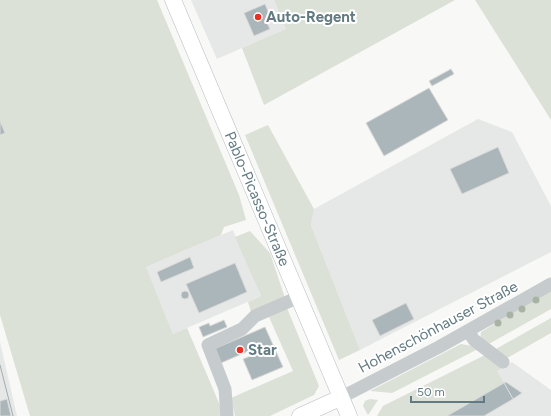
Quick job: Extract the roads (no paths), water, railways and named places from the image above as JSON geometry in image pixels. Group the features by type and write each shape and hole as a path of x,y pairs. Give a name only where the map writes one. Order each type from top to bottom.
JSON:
{"main road":[{"name":"Pablo-Picasso-Straße","path":"173,0 299,297 340,398 349,416"},
{"path":"300,416 340,398"}],"street":[{"name":"Hohenschönhauser Straße","path":"340,398 468,332 551,284"},
{"path":"228,416 225,389 208,344 242,329 255,316 299,297"},
{"path":"468,332 474,340 503,362"}],"tram line":[{"path":"0,365 13,416"}],"place":[{"name":"Auto-Regent","path":"258,17"},
{"name":"Star","path":"240,350"}]}
